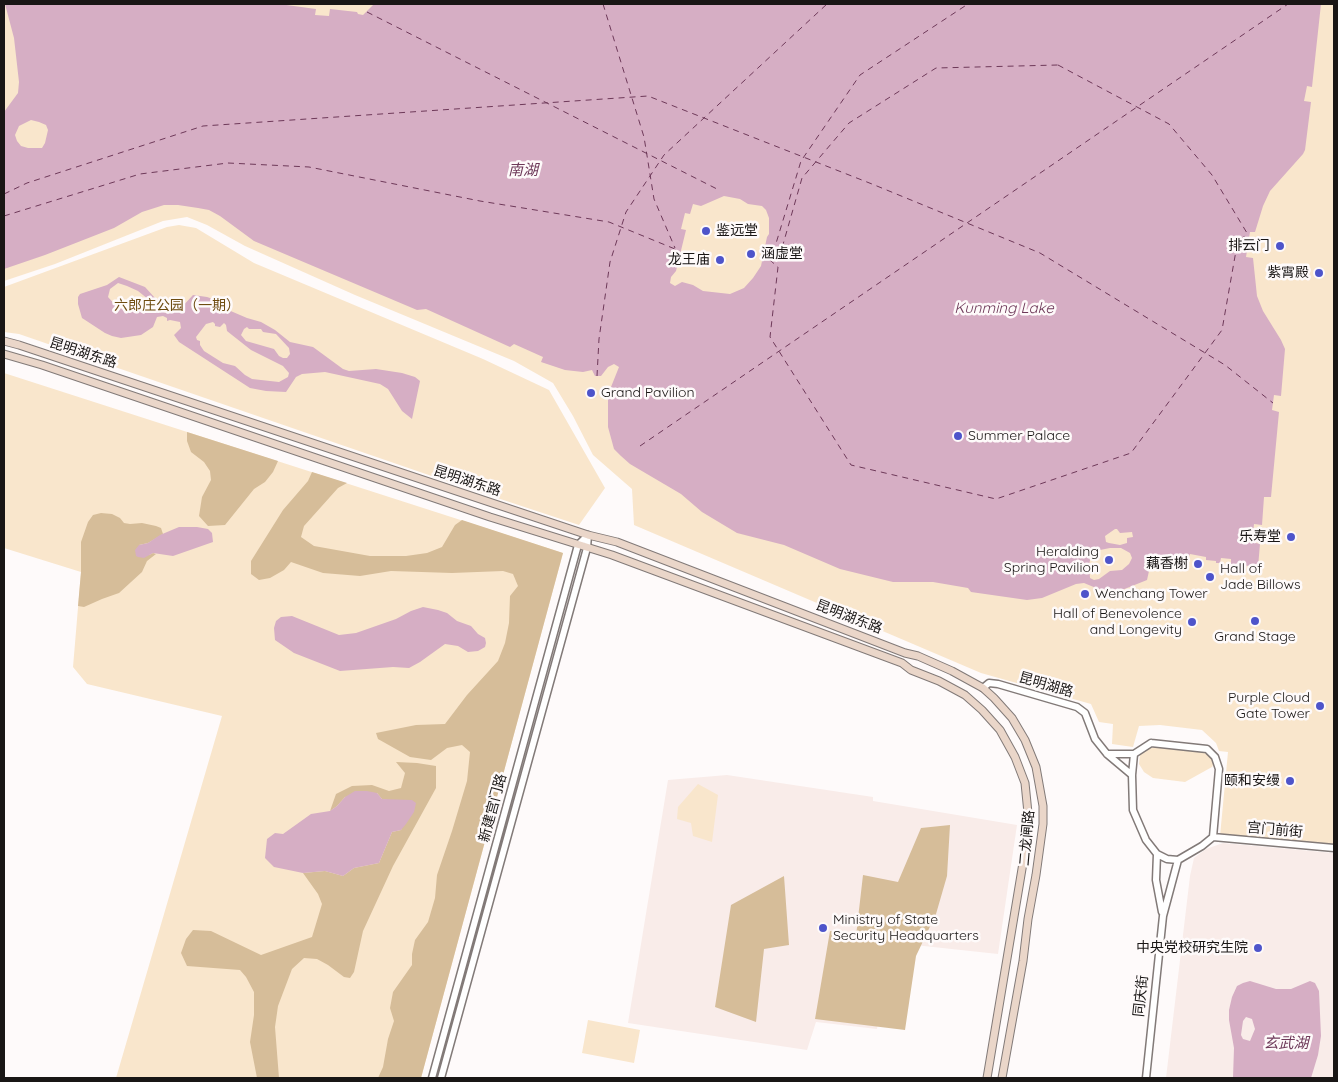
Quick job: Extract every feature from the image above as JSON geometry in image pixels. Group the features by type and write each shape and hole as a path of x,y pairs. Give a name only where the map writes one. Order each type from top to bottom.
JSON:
{"main road":[{"name":"昆明湖东路","path":"4,341 588,535 617,542 918,656"},
{"name":"昆明湖东路","path":"4,354 51,368 490,517 612,555 902,663 911,670"},
{"name":"二龙闸路","path":"918,656 952,671 983,688 994,698 1019,728 1031,753 1040,782 1044,824 1002,1078"},
{"name":"二龙闸路","path":"911,670 939,681 965,695 982,710 1000,730 1015,756 1024,782 1028,813 1025,851 987,1078"},
{"path":"1015,911 1029,913"}],"street":[{"path":"578,545 588,535"},
{"name":"新建宫门路","path":"441,1078 588,535"},
{"name":"新建宫门路","path":"432,1078 578,545"},
{"name":"昆明湖路","path":"983,688 989,683 998,684 1077,707 1085,713 1095,739 1107,754 1132,776"},
{"path":"1107,754 1134,754 1151,743 1207,749 1214,757 1219,769 1213,837 1178,860 1167,859 1158,854 1146,840 1133,810 1132,776 1134,754"},
{"name":"宫门前街","path":"1213,837 1334,848"},
{"path":"1158,854 1156,880 1163,916"},
{"path":"1163,916 1178,860"},
{"name":"同庆街","path":"1146,1078 1163,916"}],"shaded area":[{"path":"187,432 278,461 273,472 265,482 254,489 225,525 208,526 199,516 202,497 211,480 210,471 204,462 191,452 187,441"},
{"path":"312,472 347,483 338,488 304,526 301,537 314,546 370,556 406,556 427,553 442,547 455,525 462,520 563,553 421,1078 378,1078 383,1067 388,1039 394,1021 390,1008 393,992 412,965 415,940 428,922 435,898 437,875 467,781 470,752 462,745 447,748 431,760 410,757 378,739 376,733 416,725 445,724 467,695 498,661 505,643 509,623 510,596 518,586 513,574 503,571 452,573 391,571 360,576 323,573 291,562 284,570 270,578 259,580 251,574 251,561 283,510 308,481"},
{"path":"101,513 112,514 120,518 124,523 142,523 156,526 161,528 163,534 148,543 139,545 149,555 156,554 147,561 142,572 119,593 84,607 78,606 81,542 88,522 93,515"},
{"path":"396,762 436,766 436,788 393,866 363,931 354,972 350,978 344,977 317,959 304,958 292,969 278,1006 275,1027 279,1078 257,1078 250,1042 254,1015 254,992 240,970 187,966 181,953 186,939 193,930 211,931 261,955 312,937 322,904 318,894 303,873 325,871 343,876 354,868 379,863 392,832 401,830 412,800 382,799 377,793 345,797 330,811 336,794 352,786 372,785 389,791 401,788 405,773"},
{"name":"Ministry of State Security Headquarters","path":"727,775 873,797 873,801 1017,825 998,954 896,943 888,959 877,1029 816,1022 807,1050 628,1023 668,780"},
{"path":"950,825 947,876 936,914 916,956 905,1030 815,1019 830,931 856,936 863,875 898,882 921,828"},
{"name":"中央党校研究生院","path":"1223,843 1334,853 1334,1078 1166,1078 1190,876 1194,858 1206,849"},
{"path":"784,876 789,945 764,949 756,1022 715,1007 731,905"}],"green space":[{"name":"Summer Palace","path":"4,4 1334,4 1334,844 1220,836 1228,752 1219,751 1216,743 1202,730 1160,725 1139,726 1133,747 1112,744 1113,724 1099,722 1091,704 981,673 634,525 632,489 593,455 553,383 514,361 355,295 245,246 207,225 187,217 163,221 55,264 4,281"},
{"name":"六郎庄公园（一期）","path":"179,225 196,228 254,263 483,359 549,390 605,488 579,525 19,334 4,332 4,287 167,227"},
{"path":"4,373 563,553 421,1078 116,1078 222,716 87,684 73,667 81,572 4,548"},
{"path":"1155,747 1204,752 1210,756 1214,763 1212,767 1185,782 1153,778 1144,772 1139,764 1140,755 1147,749"},
{"path":"698,784 718,795 712,842 693,836 691,823 677,819 678,807"},
{"path":"588,1020 640,1030 634,1063 582,1053"}],"water":[{"name":"Kunming Lake","path":"5,4 279,4 316,9 315,15 329,16 330,9 357,12 363,15 374,4 1321,4 1312,87 1307,86 1304,101 1311,102 1305,150 1270,191 1255,232 1250,232 1246,257 1253,258 1257,296 1263,311 1285,349 1281,396 1274,395 1272,410 1279,412 1271,497 1264,497 1262,525 1254,524 1252,542 1260,544 1258,567 1231,564 1231,559 1221,558 1220,563 1216,563 1216,561 1206,560 1206,557 1190,554 1187,561 1165,561 1149,571 1147,580 1117,592 1108,593 1084,583 1076,584 1042,598 1027,600 971,592 968,588 933,582 893,582 840,569 784,545 737,533 702,512 681,494 630,464 621,456 614,449 608,427 608,399 619,367 614,364 608,367 601,376 595,376 592,370 583,372 565,370 541,362 543,357 514,344 510,347 426,309 417,310 254,241 209,210 178,205 164,205 142,212 114,228 4,269 4,112 18,93 19,82 14,38","holes":["31,120 46,125 48,130 42,148 21,146 15,135 19,126","724,196 740,199 748,204 762,206 769,218 769,234 761,266 744,288 730,294 703,291 693,285 682,282 675,286 670,283 671,277 676,271 686,230 681,229 685,213 690,214 693,204 701,206","1117,529 1120,533 1132,532 1133,537 1127,538 1127,543 1120,545 1106,542 1105,536","1121,548 1130,553 1132,558 1129,564 1122,570 1110,571 1099,579 1094,580 1090,578 1089,564 1091,557 1100,550"]},
{"path":"119,277 145,287 155,298 159,310 166,313 181,308 193,295 207,297 216,300 226,309 261,322 290,342 313,347 343,369 349,371 376,369 415,377 420,381 412,419 402,411 388,389 380,384 325,372 302,374 296,377 286,392 250,388 179,342 174,335 181,328 180,322 167,321 167,318 163,316 157,317 153,327 141,335 121,338 105,333 82,318 78,297 80,294 107,285","holes":["118,283 138,291 148,299 149,304 143,309 136,311 128,311 117,307 108,297 110,289","213,322 215,326 220,327 224,323 227,331 251,350 283,366 289,373 288,377 279,382 252,379 235,366 223,363 204,351 196,337 206,324","247,327 249,329 261,329 263,332 276,334 289,348 290,354 287,358 283,358 274,349 246,341 241,335"]},
{"path":"179,527 208,529 212,533 213,542 173,556 153,553 144,558 136,556 135,550 139,545 148,543 160,535"},
{"path":"423,607 447,613 457,621 471,626 478,634 485,638 485,647 478,651 468,652 458,646 445,644 409,668 393,667 340,671 294,653 275,640 274,628 276,621 281,617 292,616 339,635 356,633"},
{"path":"355,791 377,793 382,799 412,800 416,803 414,812 406,824 401,830 392,832 379,863 354,868 343,876 325,871 303,873 274,867 265,858 267,839 275,833 283,834 311,814 330,811 345,797"},
{"name":"玄武湖","path":"1250,981 1276,989 1291,989 1310,981 1315,983 1319,991 1321,1036 1311,1078 1233,1078 1234,1048 1229,1010 1237,986","holes":["1246,1017 1252,1019 1255,1029 1250,1041 1243,1039 1241,1035 1243,1021"]}],"ferry route":[{"path":"603,4 644,137 654,199 675,248"},
{"path":"597,376 599,339 610,262 626,212 664,155 827,4"},
{"path":"772,251 774,250 801,161 860,75 968,4"},
{"path":"640,446 1288,4"},
{"path":"367,12 717,189 717,191"},
{"path":"1058,65 1169,124 1212,175 1247,233 1237,245 1222,330 1131,453 996,499 851,465 770,337 778,267 764,255 782,248 802,178 849,123 936,68 1058,65"},
{"path":"4,194 27,183 203,126 648,96 872,184 1040,253 1225,365 1273,403"},
{"path":"4,216 140,174 228,163 309,167 480,201 609,222 675,249"}],"place":[{"name":"鉴远堂","path":"706,231"},
{"name":"排云门","path":"1280,246"},
{"name":"涵虚堂","path":"751,254"},
{"name":"龙王庙","path":"720,260"},
{"name":"紫霄殿","path":"1319,273"},
{"name":"Grand Pavilion","path":"591,393"},
{"name":"Summer Palace","path":"958,436"},
{"name":"乐寿堂","path":"1291,537"},
{"name":"Heralding Spring Pavilion","path":"1109,560"},
{"name":"藕香榭","path":"1198,564"},
{"name":"Hall of Jade Billows","path":"1210,577"},
{"name":"Wenchang Tower","path":"1085,594"},
{"name":"Grand Stage","path":"1255,621"},
{"name":"Hall of Benevolence and Longevity","path":"1192,622"},
{"name":"Purple Cloud Gate Tower","path":"1320,706"},
{"name":"颐和安缦","path":"1290,781"},
{"name":"Ministry of State Security Headquarters","path":"823,928"},
{"name":"中央党校研究生院","path":"1258,948"}],"water label":[{"name":"南湖","path":"523,170"}]}
